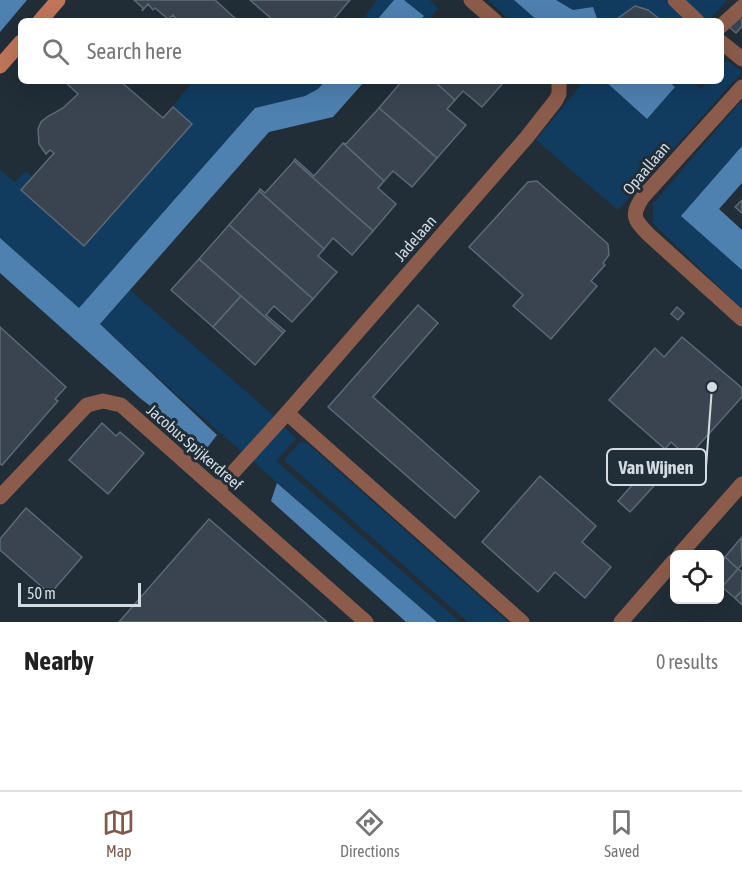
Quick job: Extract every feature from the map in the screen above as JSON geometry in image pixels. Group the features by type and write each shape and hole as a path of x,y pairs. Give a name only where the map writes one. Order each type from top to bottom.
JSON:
{"street":[{"path":"43,18 58,0"},
{"path":"471,0 492,18"},
{"path":"675,0 694,18"},
{"path":"724,23 742,7"},
{"path":"724,44 742,59"},
{"path":"0,66 18,45"},
{"name":"Jadelaan","path":"217,490 527,137 560,94 559,84"},
{"name":"Opaallaan","path":"742,87 642,198 635,210 636,221 648,234 742,319"},
{"name":"Jacobus Spijkerdreef","path":"0,497 87,405 103,401 121,405 366,622"},
{"path":"287,413 522,622"},
{"path":"684,550 742,484"},
{"path":"621,622 670,567"}],"shaded area":[{"path":"0,0 27,0 0,32"},
{"path":"377,0 394,0 379,18 364,18"},
{"path":"394,0 404,0 424,16 422,18 379,18"},
{"path":"404,0 430,0 438,8 431,18 424,16"},
{"path":"488,0 514,0 535,18 508,18"},
{"path":"514,0 556,0 573,10 593,7 597,18 535,18"},
{"path":"556,0 665,0 686,18 597,18 593,7 573,10"},
{"path":"684,0 727,0 711,18 705,18"},
{"path":"727,60 742,72 618,210 536,140 580,86 578,84 608,84 647,119 674,87 671,84 695,84 701,89 705,84 724,84 724,63"},
{"path":"191,84 322,84 305,96 255,108 79,308 0,238 0,170 15,182 26,171 51,195 115,209 193,124 172,107"},
{"path":"322,84 362,84 333,117 269,132 100,324 217,435 207,448 141,399 0,273 0,238 79,308 255,108 305,96"},
{"path":"608,84 672,84 675,87 647,119"},
{"path":"742,100 742,146 682,216 742,270 742,309 653,223 653,204"},
{"path":"742,146 742,183 719,209 742,230 742,270 681,216"},
{"path":"130,290 274,416 296,439 276,461 460,622 437,622 177,395 100,324"},
{"path":"300,442 307,443 508,622 468,622 284,460"},
{"path":"277,483 437,622 406,622 271,501"}],"building":[{"path":"134,0 215,0 235,18 176,18 173,15 167,18 155,8 153,10 148,4 142,11 143,8"},
{"path":"250,0 350,0 335,18 271,18"},
{"path":"635,6 648,10 658,18 618,18"},
{"path":"738,17 742,20 742,26 736,33 729,27"},
{"path":"67,84 123,84 163,118 173,107 192,124 84,246 21,190 54,153 50,150 46,154 39,144 38,129 41,122 63,108 78,94"},
{"path":"399,84 437,84 455,100 447,109 466,125 437,158 379,108"},
{"path":"437,84 502,84 482,107 463,91 455,100"},
{"path":"379,108 437,158 412,187 393,171 384,181 343,143 346,144"},
{"path":"343,143 384,181 378,188 396,204 373,231 294,161 295,159 314,176"},
{"path":"294,161 373,231 352,255 333,238 324,249 259,191 260,189 265,193"},
{"path":"537,181 608,244 609,255 603,263 605,265 591,281 597,286 551,339 513,306 523,295 469,247 528,182"},
{"path":"259,191 324,249 318,256 337,272 313,299 229,225"},
{"path":"742,200 742,213 735,207"},
{"path":"229,225 313,299 292,322 274,306 266,315 285,331 283,333 199,259"},
{"path":"199,259 241,296 213,327 171,290"},
{"path":"241,296 283,333 255,365 213,327"},
{"path":"418,305 438,323 373,397 479,491 455,518 328,407"},
{"path":"677,307 684,313 678,320 671,314"},
{"path":"0,327 66,387 55,399 58,401 2,465 0,464"},
{"path":"682,337 742,388 742,397 688,457 671,442 665,449 609,400 655,348 664,357"},
{"path":"102,423 116,436 120,432 144,453 108,494 69,460"},
{"path":"649,466 662,477 630,512 618,501"},
{"path":"540,476 596,526 582,542 611,567 585,598 555,572 538,592 482,542"},
{"path":"26,508 82,557 50,594 0,550 0,539"},
{"path":"209,519 327,622 119,622"},
{"path":"741,538 742,564 738,569 725,557"},
{"path":"724,558 738,569 724,585"},
{"path":"738,569 742,572 742,591 735,598 724,589 724,585"},
{"path":"742,591 742,605 735,598"}],"place":[{"name":"Van Wijnen","path":"712,387"}]}
